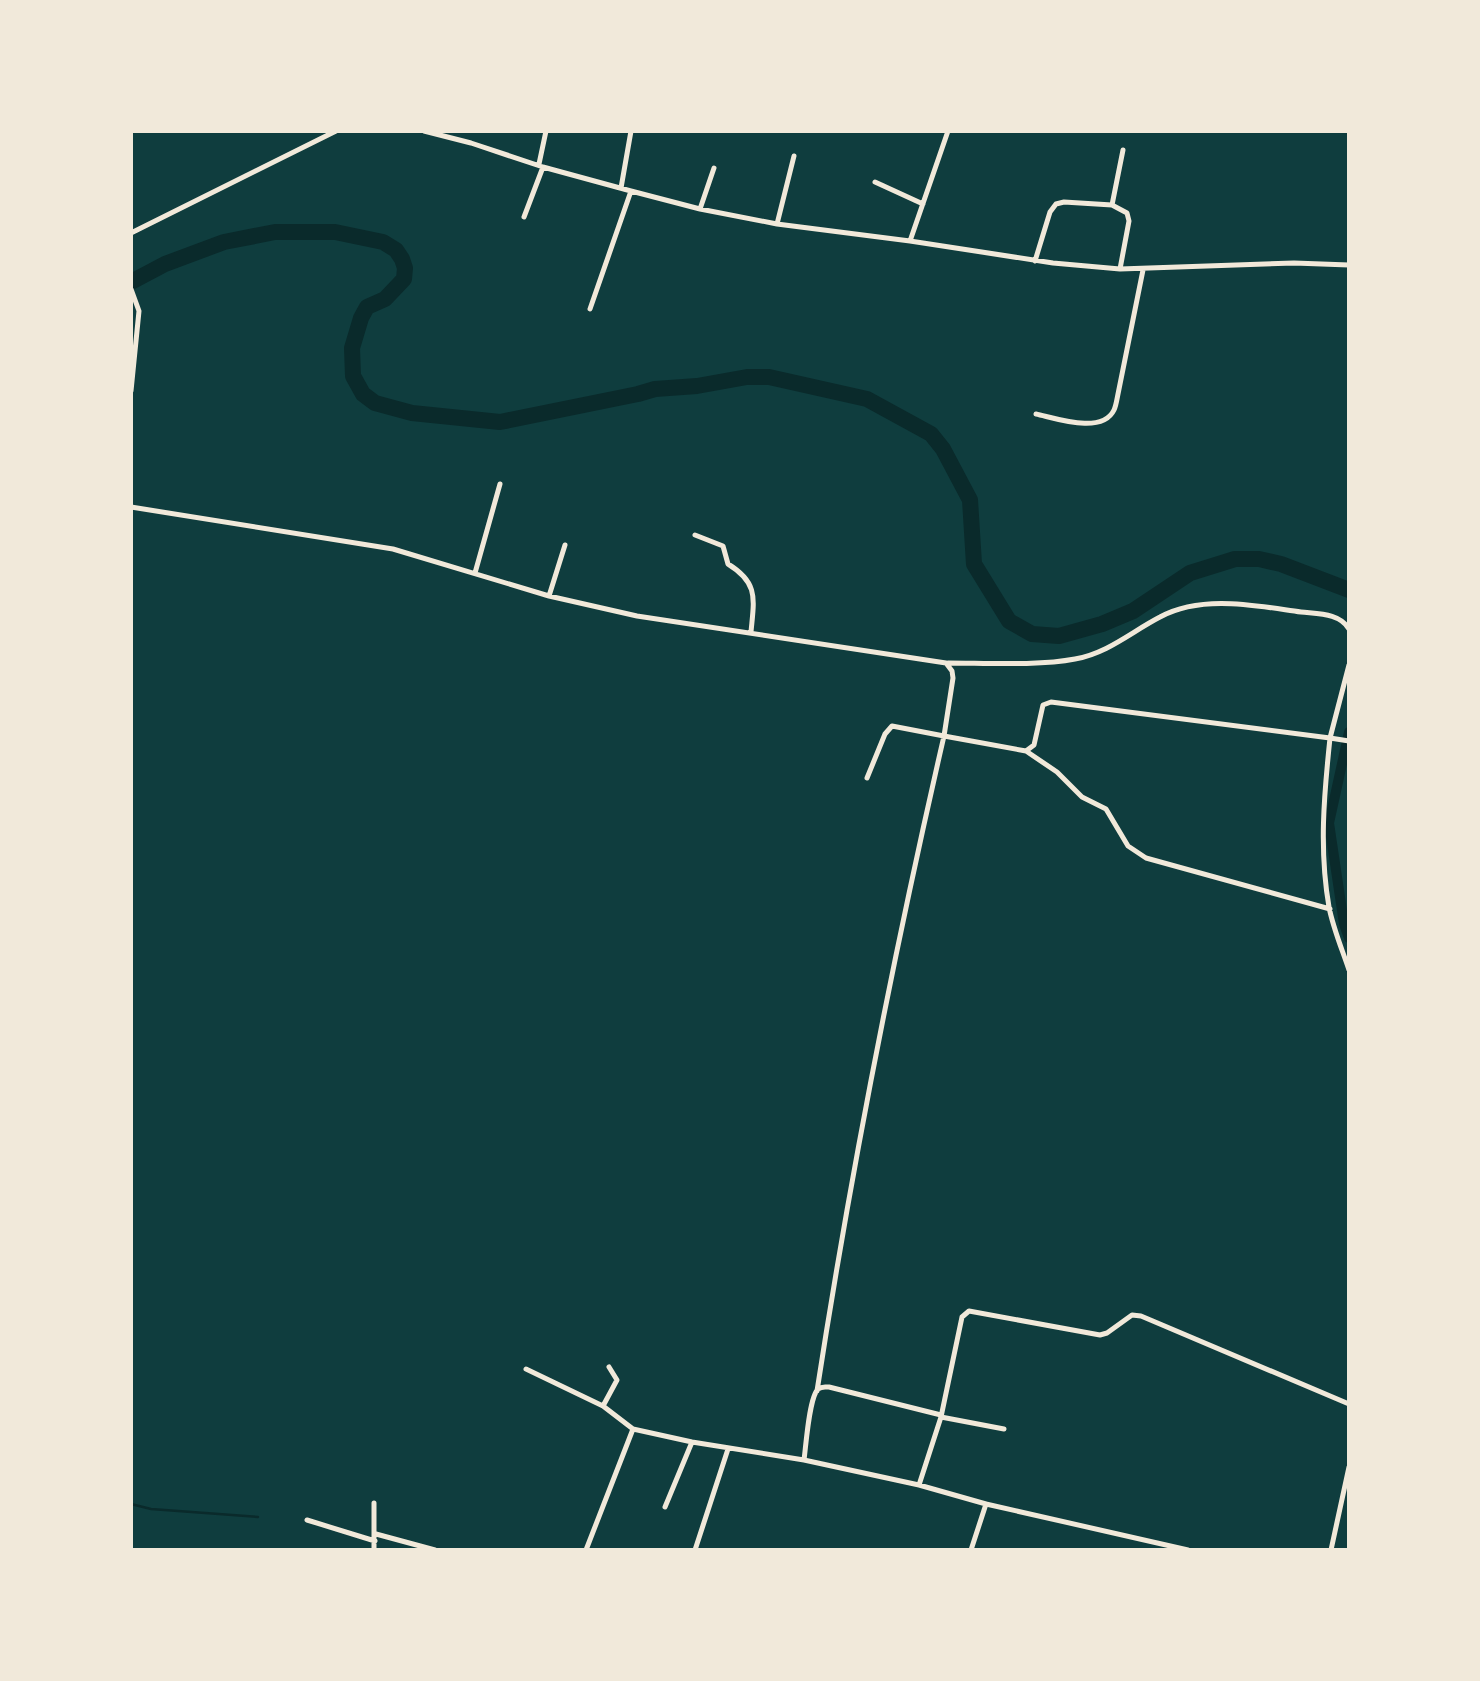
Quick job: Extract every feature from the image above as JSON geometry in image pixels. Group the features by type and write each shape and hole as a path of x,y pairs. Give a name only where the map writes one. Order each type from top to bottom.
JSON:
{"street":[{"path":"131,233 336,131"},
{"path":"424,131 471,142 541,166 631,191 700,209 778,224 910,240 1035,261 1120,269 1294,263 1349,265"},
{"path":"524,217 541,166 546,131"},
{"path":"621,188 631,131"},
{"path":"910,240 948,131"},
{"path":"1112,205 1123,150"},
{"path":"778,224 794,156"},
{"path":"700,209 713,167"},
{"path":"875,182 923,204"},
{"path":"590,309 631,191"},
{"path":"1035,261 1050,212 1056,204 1064,202 1112,205 1126,213 1129,220 1120,269"},
{"path":"1036,414 1075,423 1091,423 1108,418 1114,410 1143,270"},
{"path":"131,289 139,311 131,391"},
{"path":"475,573 500,484"},
{"path":"131,507 393,549 549,596 637,616 946,663 1074,660 1107,650 1163,615 1200,605 1252,605 1331,615 1344,621 1349,629"},
{"path":"695,535 723,545 728,564 744,574 749,581 754,605 751,632"},
{"path":"549,596 565,545"},
{"path":"804,1460 846,1209 919,845 944,736 953,678 953,671 946,663"},
{"path":"1349,665 1330,738 1322,812 1329,909 1349,970"},
{"path":"1026,751 1034,745 1043,705 1051,702 1349,741"},
{"path":"867,778 885,734 892,726 1026,751 1057,772 1082,797 1106,808 1128,846 1146,858 1329,909"},
{"path":"919,1485 941,1416 962,1317 965,1313 974,1311 1100,1335 1132,1315 1141,1316 1349,1404"},
{"path":"603,1406 617,1380 609,1367"},
{"path":"526,1368 603,1406 633,1429 692,1442 804,1460 919,1485 986,1504 1188,1550"},
{"path":"817,1391 821,1387 829,1387 1004,1429"},
{"path":"586,1550 633,1429"},
{"path":"665,1507 692,1442"},
{"path":"695,1550 728,1448"},
{"path":"1331,1550 1349,1467"},
{"path":"374,1503 374,1550"},
{"path":"971,1550 986,1504"},
{"path":"307,1520 435,1550"}],"waterway":[{"path":"131,282 165,264 224,242 275,232 335,232 383,242 396,250 402,259 404,279 385,299 367,307 361,318 352,348 353,376 363,394 375,403 412,413 500,422 655,389 697,386 747,377 769,377 867,399 931,434 943,449 970,500 974,564 1009,621 1032,634 1059,636 1102,624 1133,611 1190,573 1235,559 1259,559 1281,564 1349,590"},
{"path":"1349,732 1329,823 1344,924 1349,938"},
{"path":"131,1504 151,1509 258,1517"}]}
